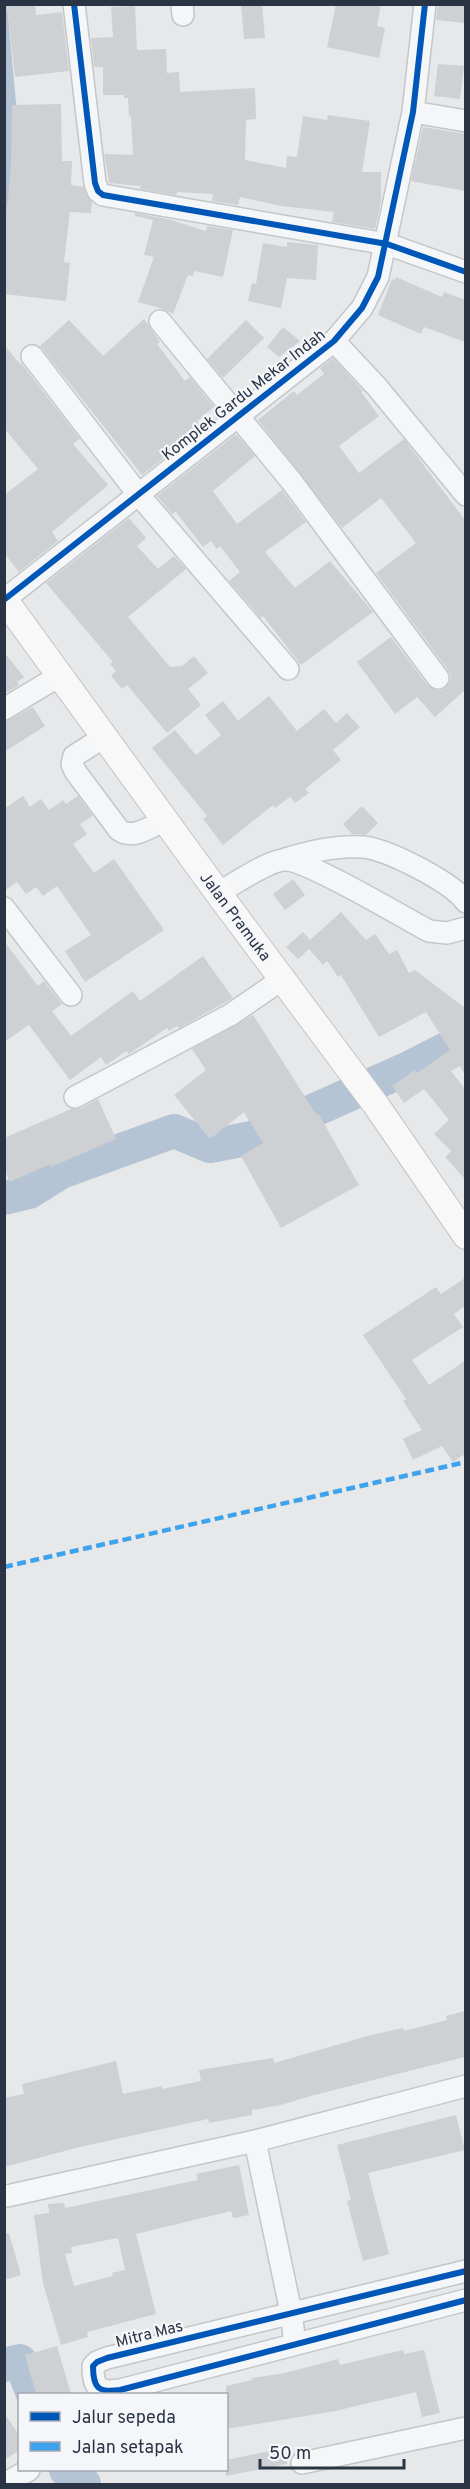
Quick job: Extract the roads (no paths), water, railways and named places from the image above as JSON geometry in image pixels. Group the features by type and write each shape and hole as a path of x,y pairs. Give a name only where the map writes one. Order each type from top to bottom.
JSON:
{"main road":[{"name":"Jalan Pramuka","path":"5,599 218,894 284,978 341,1060 376,1105 465,1236"}],"street":[{"path":"74,4 95,183 98,191 103,195 387,244 465,272"},
{"name":"Komplek Gardu Mekar Indah","path":"5,599 334,340 362,308 378,277 387,244 413,112 424,4"},
{"path":"413,112 465,121"},
{"path":"160,321 292,482 438,678"},
{"path":"334,340 377,387 465,495"},
{"path":"32,356 138,494 288,669"},
{"path":"4,709 60,676"},
{"path":"104,737 74,756 72,764 118,830 126,835 133,835 165,820"},
{"path":"218,894 257,870 284,860 324,849 364,847 392,856 433,876 465,902"},
{"path":"284,860 312,868 429,931 447,933 465,928"},
{"path":"4,908 71,995"},
{"path":"75,1097 230,1015 284,978"},
{"path":"7,2196 255,2141 465,2086"},
{"path":"255,2141 291,2312 295,2344"},
{"name":"Mitra Mas","path":"465,2271 107,2358 93,2366 93,2380 95,2386 102,2390 110,2392 120,2390 465,2300"},
{"path":"302,2463 465,2428"},
{"path":"4,2484 26,2471"}],"water":[{"path":"7,4 17,114 11,187 5,221 4,5"}],"waterway":[{"path":"4,1198 29,1192 61,1172 174,1131 210,1146 252,1138 411,1067 466,1039"},
{"path":"4,2365 20,2361 33,2393"},
{"path":"67,2471 84,2484"}]}
